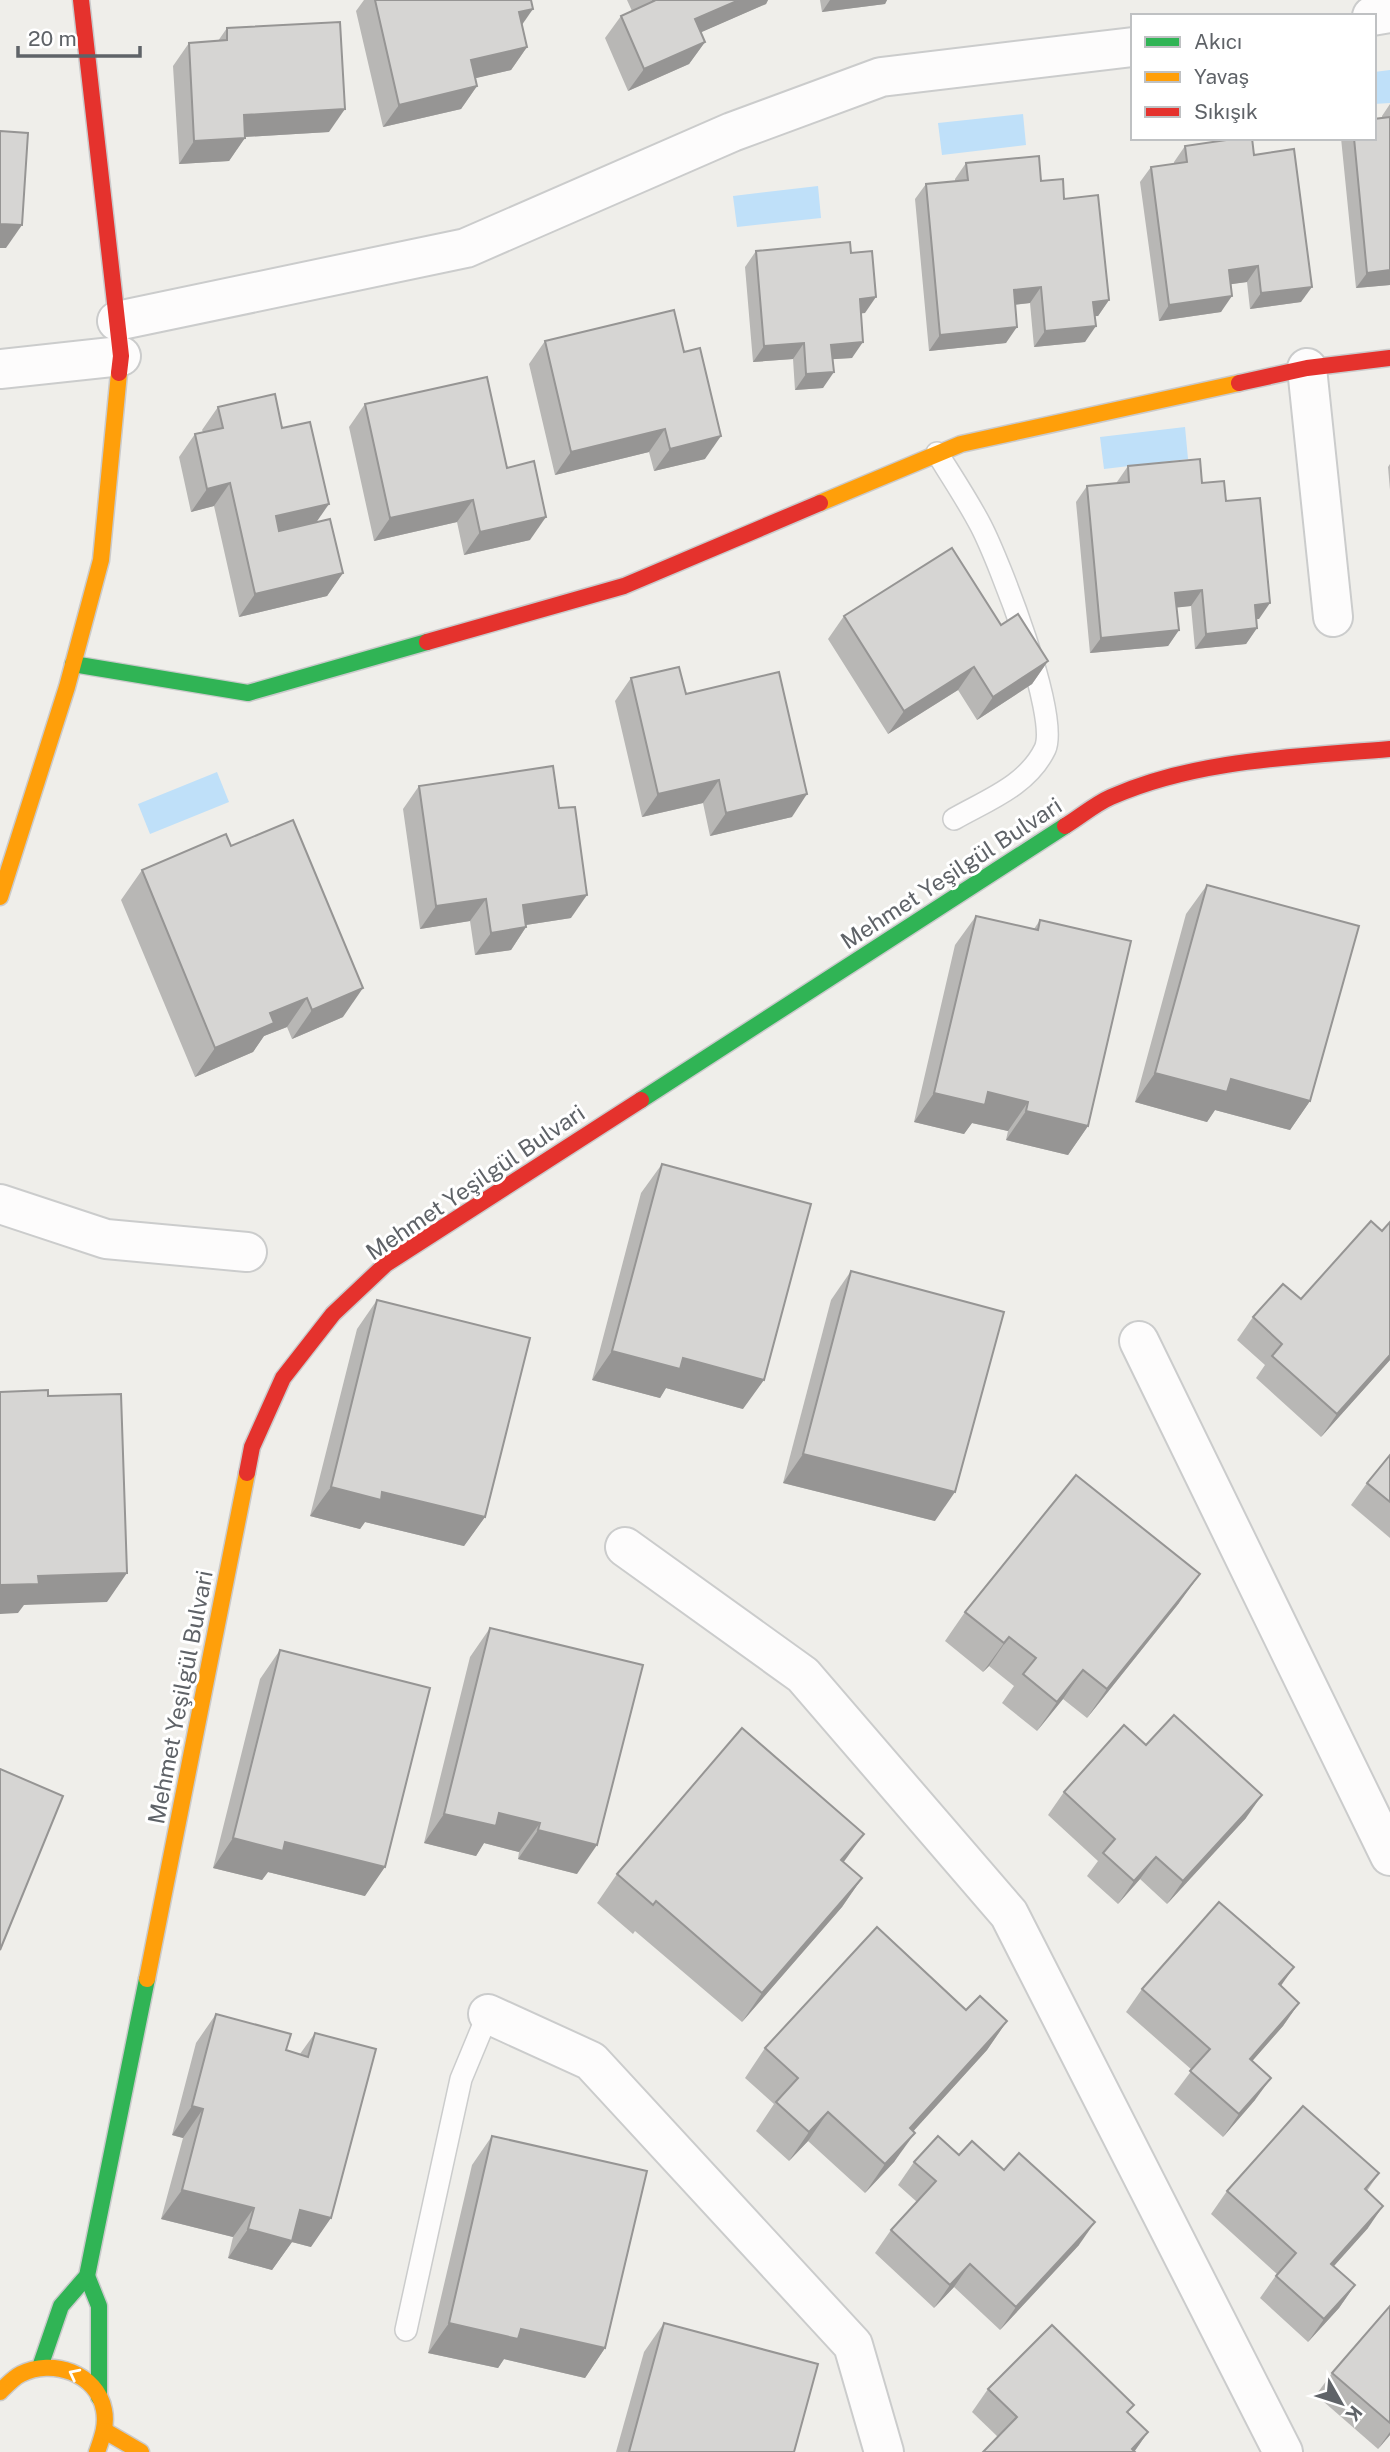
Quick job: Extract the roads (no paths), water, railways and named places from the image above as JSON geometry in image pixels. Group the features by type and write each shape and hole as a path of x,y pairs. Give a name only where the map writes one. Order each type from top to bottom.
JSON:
{"main road":[{"path":"0,897 73,664 101,560 119,339 81,0"},
{"path":"73,664 248,694 624,586 961,444 1307,368 1390,358"},
{"name":"Mehmet Yeşilgül Bulvari","path":"40,2367 61,2306 87,2277 96,2241 252,1447 283,1378 333,1314 386,1264 1109,798 1170,776 1257,761 1390,750"},
{"path":"87,2277 99,2306 99,2397 105,2431 97,2452"},
{"path":"3,2382 26,2370 40,2367 67,2369 86,2380 99,2397"},
{"path":"105,2431 141,2452"}],"street":[{"path":"0,369 466,247 732,132 881,77 1131,47"},
{"path":"1307,368 1333,617"},
{"path":"0,1204 107,1239 247,1252"},
{"path":"1139,1341 1390,1856"},
{"path":"625,1547 803,1675 1009,1913 1283,2452"},
{"path":"488,2014 591,2061 853,2345 884,2452"}],"lane":[{"path":"937,453 981,527 1007,590 1033,662 1048,735 1045,749 1022,778 999,796 954,819"},
{"path":"406,2330 461,2079 488,2014"}],"water":[{"path":"1390,70 1390,103 1376,104 1376,72"},
{"path":"1023,114 1026,145 942,155 938,123"},
{"path":"818,186 821,218 737,227 733,196"},
{"path":"1185,427 1188,459 1104,469 1100,437"},
{"path":"217,772 229,802 150,834 138,804"}]}
